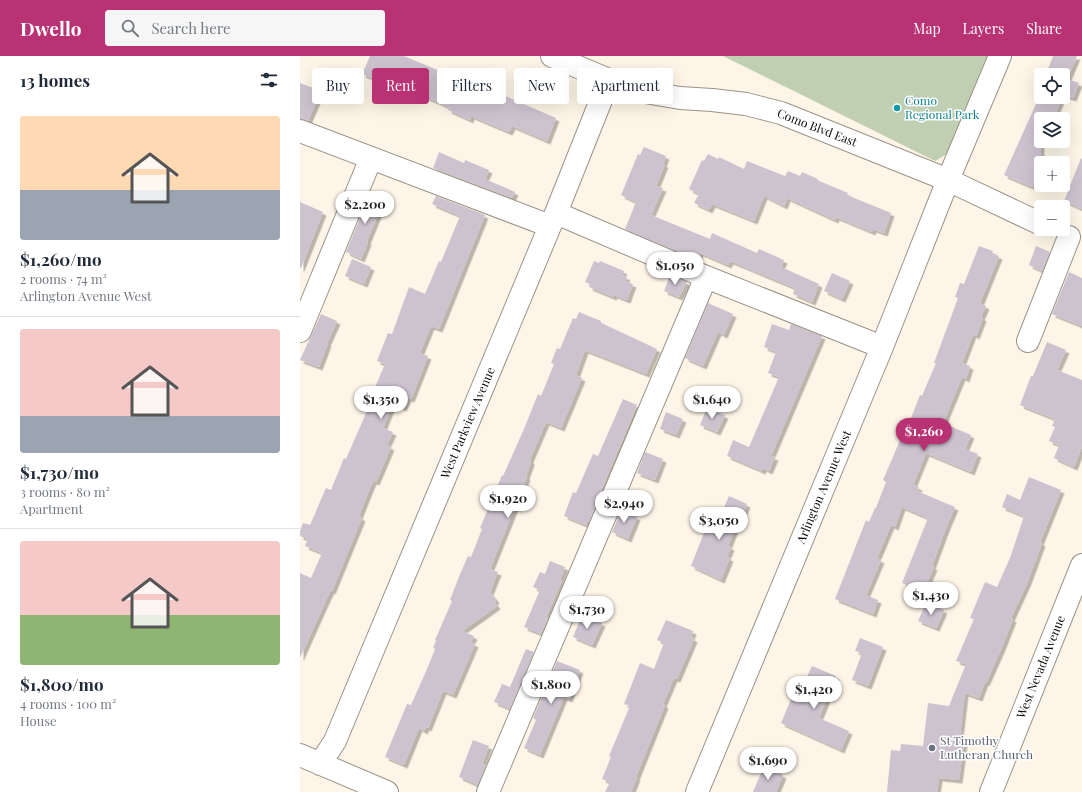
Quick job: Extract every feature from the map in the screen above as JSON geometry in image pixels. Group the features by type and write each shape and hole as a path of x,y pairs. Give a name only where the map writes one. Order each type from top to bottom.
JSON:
{"street":[{"name":"Como Blvd East","path":"552,56 580,68"},
{"path":"948,180 1000,56"},
{"name":"Como Blvd East","path":"673,97 746,104 781,113 948,180 1034,221"},
{"name":"West Parkview Avenue","path":"320,764 335,741 553,220 599,104"},
{"path":"300,131 371,158 553,220 706,277 882,347"},
{"path":"300,331 371,158"},
{"name":"Arlington Avenue West","path":"697,792 882,347 948,180"},
{"path":"1028,341 1073,238"},
{"path":"488,792 706,277"},
{"name":"West Nevada Avenue","path":"990,792 1082,565"},
{"path":"300,755 388,792"}],"green space":[{"name":"Como Regional Park","path":"723,56 988,56 947,154 935,161"}],"building":[{"path":"370,56 404,56 437,70 437,102 429,98 429,68 372,68 372,78 364,75 364,70"},
{"path":"1053,56 1077,56 1070,72 1070,68 1049,68"},
{"path":"1070,80 1079,83 1073,98 1070,97"},
{"path":"300,83 312,88 312,104 315,104 308,121 300,119"},
{"path":"506,96 514,100 514,104 524,104 556,118 547,141 512,126 509,132 471,116 470,120 448,110 449,107 442,104 506,104"},
{"path":"1036,104 1059,104 1056,112 1034,112 1034,148 1041,148 1041,156 1034,156 1034,182 1032,187 1004,175"},
{"path":"644,147 666,156 663,164 665,164 656,186 663,188 651,215 710,239 712,233 757,253 759,249 784,260 781,267 819,284 812,302 793,294 795,288 730,261 728,265 700,253 697,260 625,229 636,202 621,195 638,154 640,155"},
{"path":"439,152 464,163 465,160 489,170 485,179 515,192 512,198 433,168"},
{"path":"708,154 718,159 719,157 744,169 747,161 785,176 788,171 800,176 802,172 818,179 817,180 848,193 847,195 891,213 884,233 873,229 872,232 836,217 835,220 787,198 784,206 764,196 754,221 712,204 709,210 694,203 699,194 689,189 702,160 704,161"},
{"path":"1081,158 1082,209 1070,204 1070,200 1064,200 1068,192 1070,192 1070,186"},
{"path":"371,191 385,197 361,259 346,252"},
{"path":"436,196 485,215 439,329 431,326 420,353 428,356 411,399 408,398 403,408 393,403 383,428 393,432 387,445 391,447 376,482 373,481 359,516 362,518 332,591 331,590 327,598 300,658 300,573 311,578 322,553 305,546 308,539 300,536 300,531 303,523 310,525 326,488 331,490 344,458 346,459 374,395 372,394 385,364 377,361 388,333 392,334 409,287 425,294 439,261 441,262 460,216 432,204"},
{"path":"300,202 323,212 301,268 300,268"},
{"path":"979,246 993,251 992,253 999,256 980,303 986,306 981,317 983,318 976,336 973,334 962,363 970,366 966,379 962,377 943,423 971,435 965,449 978,454 971,472 926,453 913,485 919,487 917,491 955,507 932,566 934,567 923,592 902,583 928,518 902,507 895,527 891,525 877,558 881,560 866,595 878,600 873,614 835,599 866,520 869,522 876,508 886,482 883,480 901,438 903,439 920,395 922,396 936,363 934,363 958,298 955,297 960,283 964,284"},
{"path":"1036,246 1050,252 1042,271 1029,265"},
{"path":"352,259 371,267 364,284 345,276"},
{"path":"594,261 599,263 600,261 624,271 622,275 627,277 625,281 633,284 627,300 614,295 613,297 589,287 590,284 585,282"},
{"path":"1069,272 1082,278 1082,326 1052,314"},
{"path":"832,273 850,281 842,299 824,291"},
{"path":"670,275 687,282 679,297 664,291"},
{"path":"708,303 733,314 724,335 718,332 703,366 685,358"},
{"path":"579,312 601,321 601,323 657,349 646,374 585,350 576,375 582,378 561,428 546,422 530,459 531,462 526,476 527,477 490,569 498,572 490,592 496,600 494,602 497,606 462,631 474,636 471,642 475,644 453,695 443,691 428,728 426,727 424,731 419,728 404,765 385,757 407,704 411,705 427,669 435,649 433,648 436,641 435,640 452,601 450,600 458,579 468,556 471,557 482,529 480,528 538,394 541,396 554,364 551,363 557,348 560,349 573,318 576,319"},
{"path":"321,314 337,321 327,343 319,367 300,360"},
{"path":"772,324 789,330 791,324 822,336 771,456 775,457 769,471 763,468 762,471 727,456 733,440 749,447 779,377 768,373 776,352 764,347"},
{"path":"1047,342 1066,350 1057,370 1082,380 1082,446 1074,467 1054,458 1059,445 1049,441 1055,427 1052,426 1055,419 1020,405 1031,376 1033,376"},
{"path":"623,399 637,405 589,522 587,521 586,525 564,516 573,492 576,493 593,454 598,456"},
{"path":"707,408 725,415 717,432 700,425"},
{"path":"666,412 683,419 676,435 660,429"},
{"path":"645,452 663,459 655,480 637,473"},
{"path":"1029,477 1061,490 1040,542 1042,543 1028,581 1011,618 1013,619 1002,647 979,698 965,693 959,743 964,743 959,780 939,778 937,792 887,792 891,750 900,751 901,744 923,746 928,703 949,706 966,664 956,661 974,619 970,618 985,582 997,587 1010,558 1024,516 1002,507 1007,494 1020,500"},
{"path":"729,496 747,504 728,546 731,547 727,557 730,558 721,580 691,566 707,525 715,528"},
{"path":"621,510 637,517 628,539 612,532"},
{"path":"550,561 565,567 560,580 562,581 546,617 548,618 541,634 524,627 540,590 533,587 540,572 545,574"},
{"path":"926,603 944,610 936,628 918,621"},
{"path":"582,615 602,623 592,645 573,637"},
{"path":"666,620 693,631 691,637 694,639 677,679 674,678 663,704 665,705 631,792 605,792 610,782 602,779 611,757 609,756 630,706 624,704 640,663 654,669 664,643 657,640"},
{"path":"860,638 883,647 868,686 852,680 862,653 855,651"},
{"path":"526,649 534,652 510,709 494,702 502,684 510,687"},
{"path":"557,661 580,670 569,699 564,697 540,755 524,748 536,720 533,718"},
{"path":"812,666 836,676 819,718 849,731 841,750 781,723 792,697 794,698 802,680 805,681"},
{"path":"473,740 489,746 482,764 486,766 478,785 459,777"},
{"path":"764,766 783,775 776,792 753,792"}],"place":[{"name":"Como Regional Park","path":"897,108"},
{"name":"St Timothy Lutheran Church","path":"932,748"}]}
